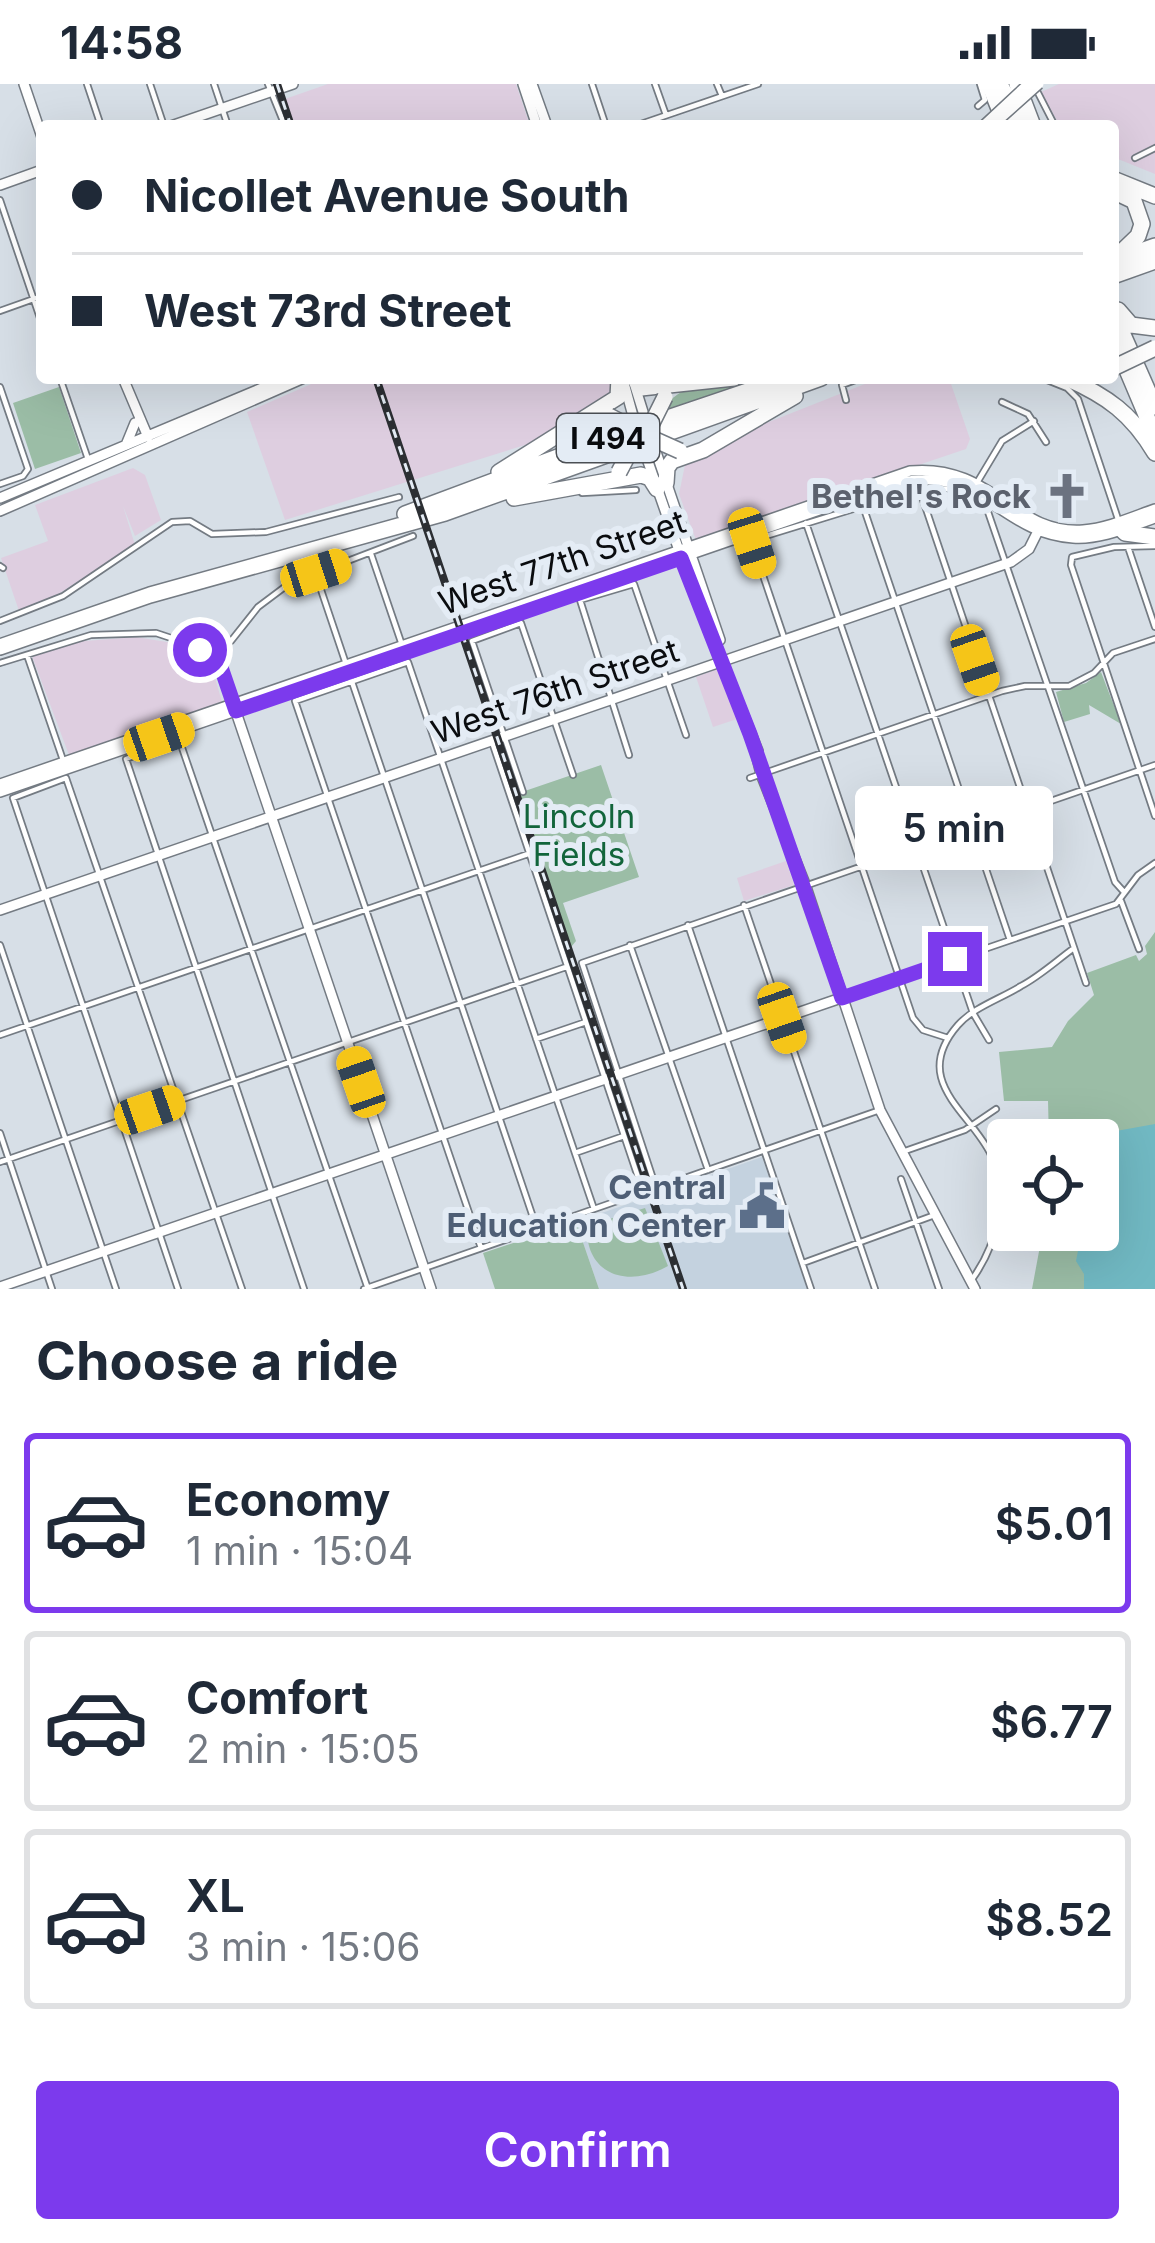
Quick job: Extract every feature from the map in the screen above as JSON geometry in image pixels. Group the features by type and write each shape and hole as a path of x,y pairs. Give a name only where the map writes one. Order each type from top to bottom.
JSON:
{"highway":[{"path":"985,84 1003,120"},
{"path":"1002,84 1018,120"},
{"path":"1028,86 1036,120"},
{"path":"1119,181 1155,196"},
{"path":"1119,192 1139,206 1142,224 1119,265"},
{"path":"1119,267 1155,246"},
{"path":"1119,268 1155,261"},
{"path":"1119,268 1155,276"},
{"path":"1119,313 1132,325 1155,328"},
{"path":"1119,322 1155,407"},
{"path":"1119,365 1155,348"},
{"path":"1119,351 1155,436"},
{"path":"438,509 618,397 619,384"},
{"path":"639,384 644,389 680,384"},
{"path":"598,482 619,472 665,397 688,384"},
{"name":"I 494","path":"0,638 178,577 438,509 614,436 768,384"},
{"name":"I 494","path":"0,647 166,590 438,509 807,384"},
{"path":"438,509 465,512 559,487 641,475 662,486 672,460 715,444 815,384"},
{"path":"1070,386 1114,401 1136,422 1155,453"},
{"path":"579,420 609,416 680,451 715,444"},
{"path":"1114,528 1152,538"}],"street":[{"path":"24,84 36,120"},
{"path":"87,84 99,120"},
{"path":"150,84 165,120"},
{"path":"214,84 226,120"},
{"path":"185,120 293,84"},
{"path":"523,84 535,120"},
{"path":"532,84 545,120"},
{"path":"592,84 604,120"},
{"path":"655,84 666,116"},
{"path":"717,84 722,96"},
{"path":"654,120 758,84"},
{"path":"978,106 985,100 985,84"},
{"path":"993,120 1028,86 1051,120"},
{"path":"270,88 283,120"},
{"path":"1135,158 1155,148"},
{"path":"0,184 36,172"},
{"path":"0,200 36,305"},
{"path":"0,311 34,299"},
{"path":"62,384 89,462"},
{"path":"125,384 146,443"},
{"path":"215,413 274,384"},
{"path":"0,511 289,384"},
{"path":"623,384 644,433 755,748 759,775 769,790 880,1110 975,1285"},
{"path":"634,384 644,433"},
{"path":"845,400 841,387 848,384"},
{"path":"1070,386 1114,528 1155,513"},
{"path":"0,387 28,473 0,484"},
{"path":"1001,402 1022,410 1046,442"},
{"path":"126,446 136,418"},
{"path":"975,486 1002,441 1034,422"},
{"path":"0,498 68,478 89,462 146,443"},
{"name":"West 77th Street","path":"235,707 348,672 910,471 940,470 1040,527 1071,538 1114,528"},
{"path":"1086,983 949,583 923,494 929,488 949,488 987,508 1115,882 1124,892"},
{"path":"545,503 551,496 637,490"},
{"path":"0,621 63,596 172,522 186,520 212,533 266,532 399,497"},
{"path":"949,1038 915,1023 752,543 861,505 1010,940"},
{"path":"806,523 973,1013 989,1040"},
{"name":"West 76th Street","path":"0,910 1007,563 1029,549 1040,527"},
{"path":"0,663 79,637 128,633 156,633 200,650 214,647 235,638 267,598 316,573 413,536"},
{"path":"1152,538 1072,557 1155,816"},
{"path":"1127,546 1155,627"},
{"path":"371,553 402,645"},
{"name":"West 77th Street","path":"348,672 402,645 685,553"},
{"path":"316,573 537,1229"},
{"path":"629,754 578,603 634,584 686,735"},
{"path":"524,792 472,641 521,622 573,775"},
{"path":"759,775 988,695 1025,686 1078,683 1113,653 1155,639"},
{"path":"214,647 431,1289"},
{"path":"26,653 242,1289"},
{"path":"481,1248 295,701 348,672 408,662 594,1209"},
{"path":"178,1289 13,798 170,725 235,707"},
{"path":"127,753 235,707"},
{"path":"127,753 171,730 170,725"},
{"path":"0,788 182,739 367,1289 644,1192 491,741"},
{"path":"127,753 304,1289"},
{"path":"880,1110 656,1188 582,966 585,960 1155,764"},
{"path":"0,1036 530,853"},
{"path":"1139,950 1121,901 1124,892 1155,863"},
{"path":"0,1288 1121,901"},
{"path":"744,905 875,1289"},
{"path":"688,925 812,1289"},
{"path":"0,945 116,1289"},
{"path":"631,945 708,1170"},
{"path":"975,1285 991,1245 1000,1190 990,1153 955,1109 942,1080 941,1058 949,1038 973,1013 1074,948"},
{"path":"0,1162 566,967"},
{"path":"536,1039 586,1022"},
{"path":"900,1153 970,1126 996,1109"},
{"path":"0,1133 52,1289"},
{"path":"575,1153 624,1136"},
{"path":"901,1179 939,1289"},
{"path":"803,1263 934,1215"}],"shaded area":[{"path":"328,84 516,84 528,120 292,120 285,99"},
{"path":"1059,84 1155,84 1155,174 1119,159 1119,120 1057,120 1041,92"},
{"path":"311,384 612,387 609,396 538,441 285,520 247,412"},
{"path":"865,384 951,384 970,439 966,449 696,540 679,494 686,460"},
{"path":"133,468 145,475 161,520 135,536 123,506 135,545 52,598 19,611 1,558 48,541 35,505"},
{"path":"136,637 173,643 196,655 208,654 222,702 69,755 32,656 72,642"},
{"path":"717,669 737,719 713,727 696,677"},
{"path":"786,861 794,885 744,901 737,878"},
{"path":"762,1157 807,1289 599,1289 576,1222"}],"green space":[{"path":"705,384 755,384 660,414 689,388"},
{"path":"59,387 81,453 35,469 13,403"},
{"path":"1101,672 1121,724 1089,705 1090,714 1064,722 1056,692 1086,683"},
{"name":"Lincoln Fields","path":"601,765 639,877 563,903 576,941 571,947 519,793"},
{"path":"1155,932 1155,1289 1032,1289 1039,1251 1119,1251 1119,1119 1048,1119 1048,1101 1004,1101 999,1052 1052,1047 1068,1021 1094,995 1087,973 1136,955 1139,961 1147,954 1145,946"},
{"path":"645,1208 668,1266 638,1276 612,1273 593,1256 587,1226"},
{"path":"576,1222 599,1289 495,1289 483,1253"}],"water":[{"path":"1155,1124 1155,1289 1084,1289 1084,1274 1076,1261 1078,1251 1119,1251 1119,1130"}],"railway":[{"path":"277,84 289,120"},
{"path":"378,384 683,1289"}],"place":[{"name":"Bethel's Rock","path":"1067,496"},
{"name":"Central Education Center","path":"762,1206"}],"route":[{"path":"200,650 214,647 236,711 681,558 750,734 842,998 955,959"}]}
